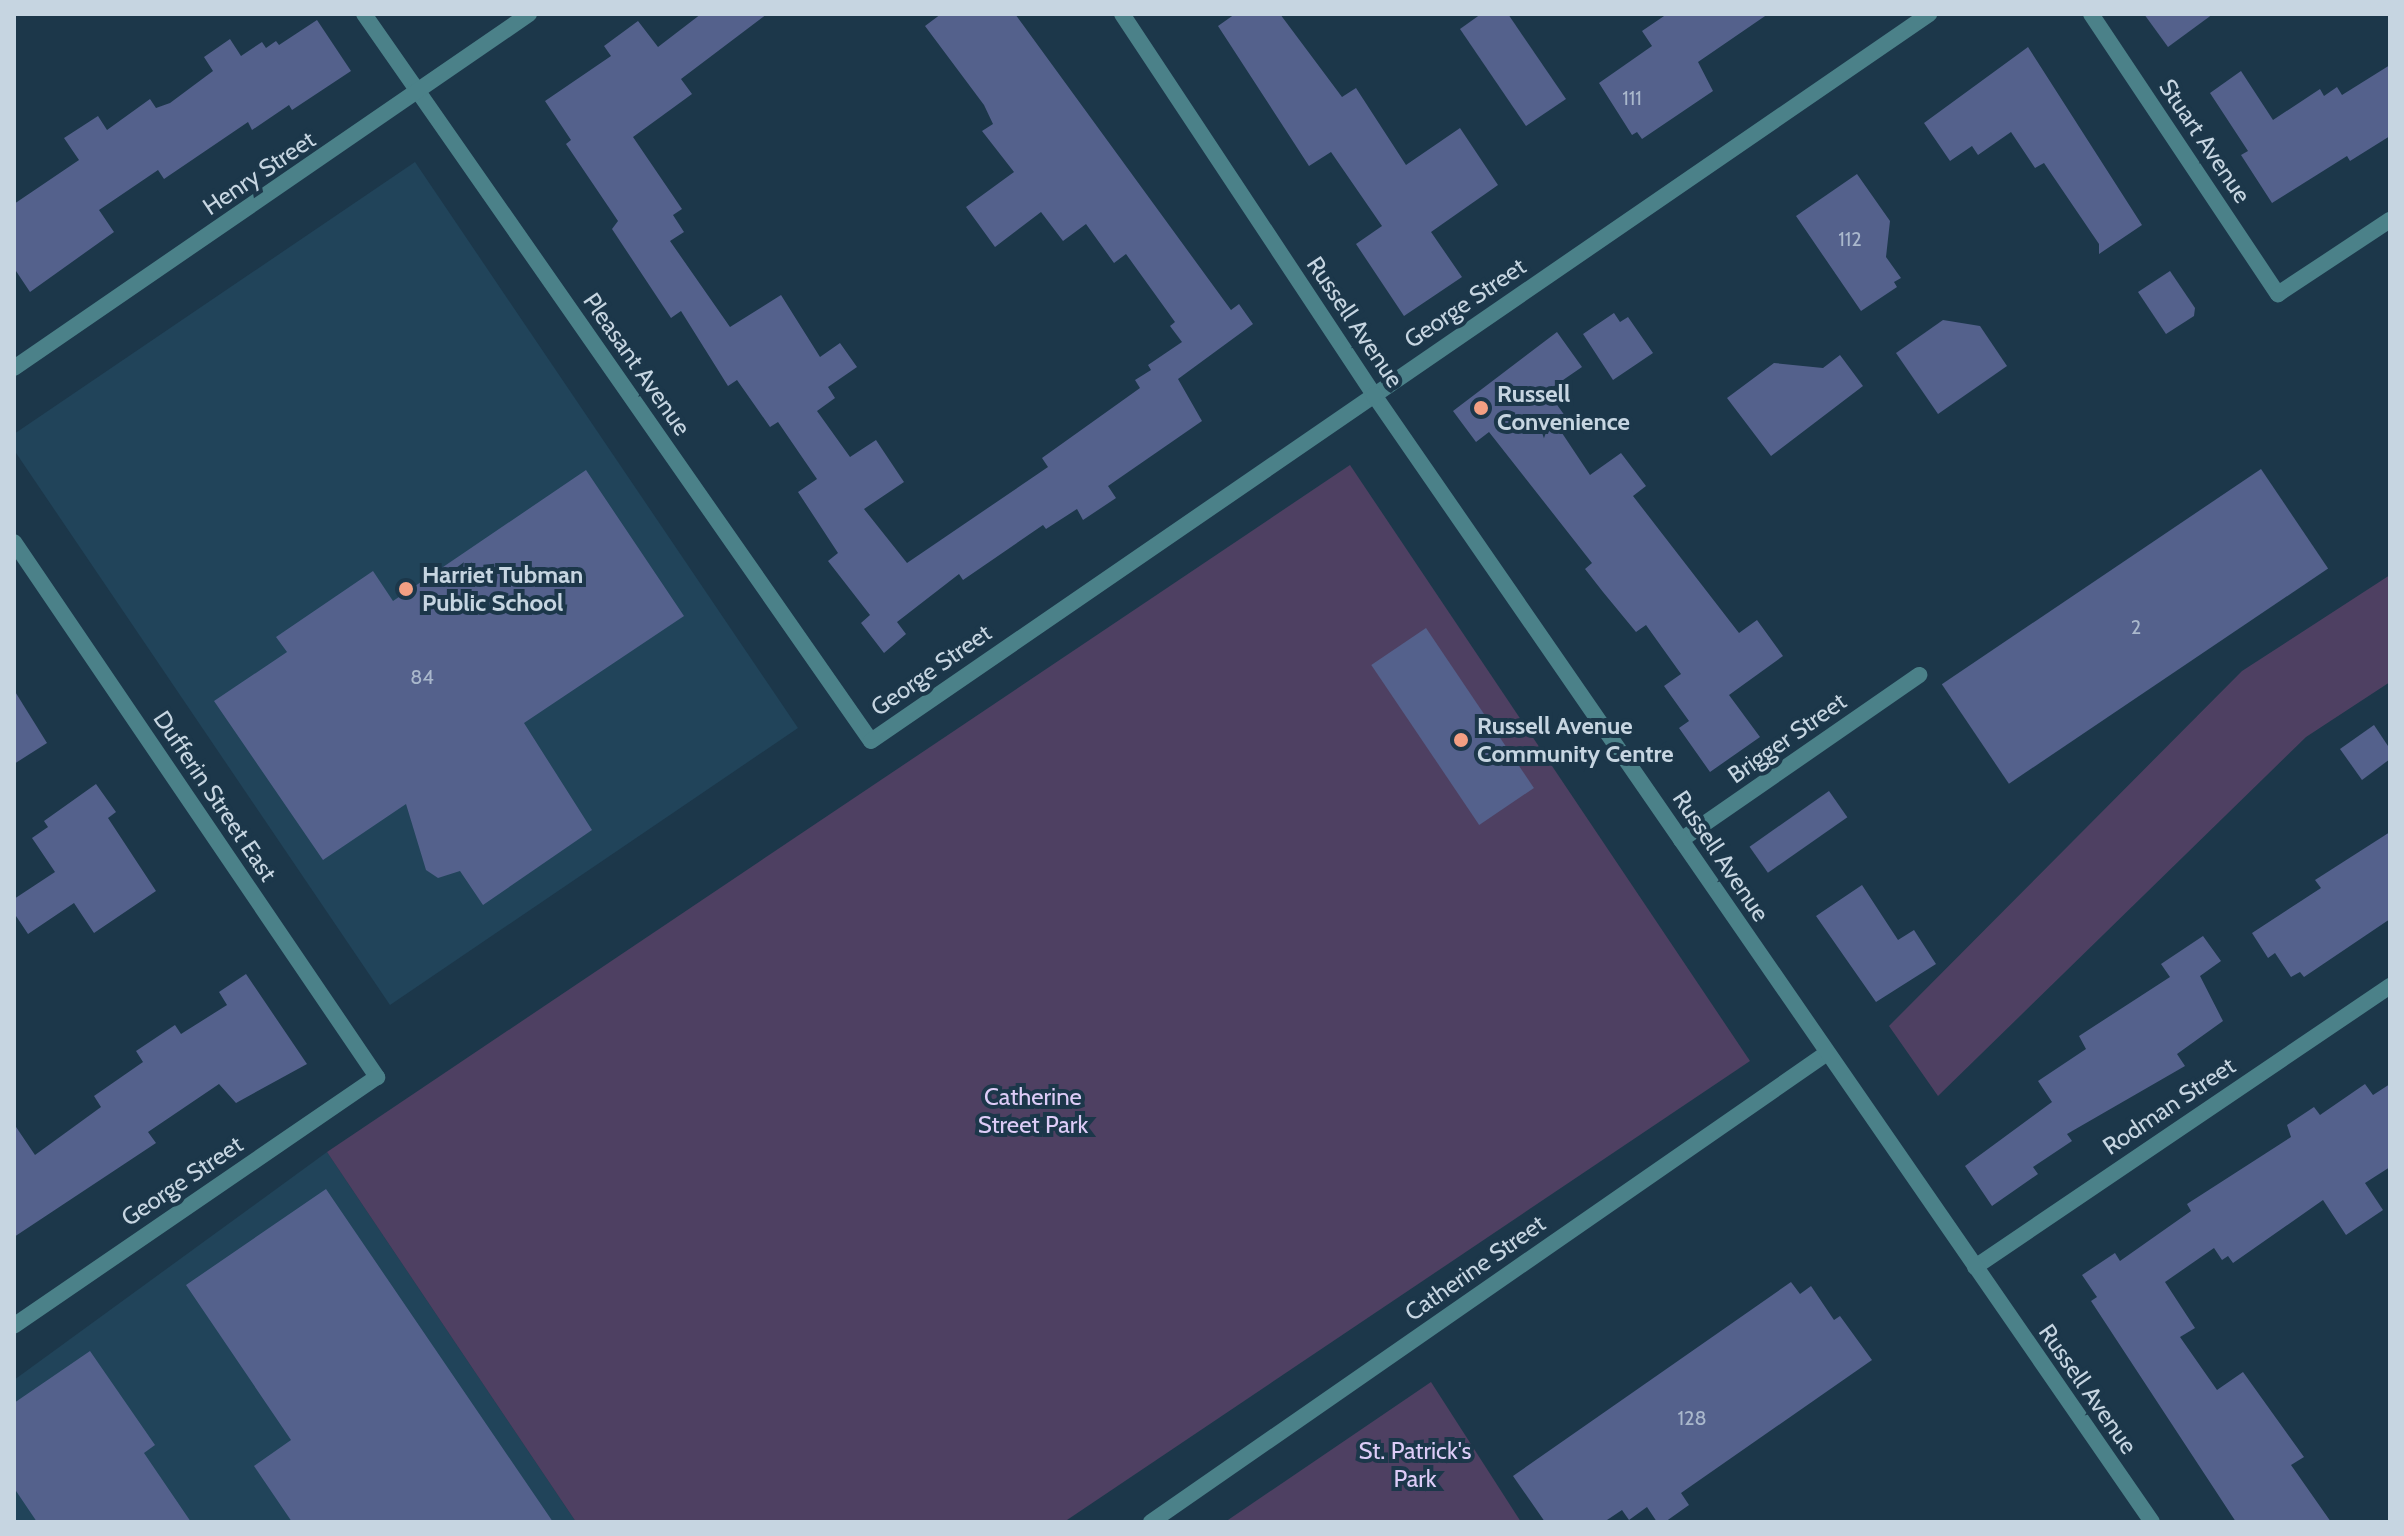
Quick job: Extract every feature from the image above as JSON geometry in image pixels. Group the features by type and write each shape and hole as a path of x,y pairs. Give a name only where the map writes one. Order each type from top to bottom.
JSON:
{"street":[{"name":"Pleasant Avenue","path":"364,14 871,741"},
{"name":"Henry Street","path":"14,368 529,14"},
{"name":"Russell Avenue","path":"1122,14 1374,395 2152,1522"},
{"name":"George Street","path":"871,741 1929,14"},
{"name":"Stuart Avenue","path":"2091,14 2278,294 2390,220"},
{"name":"Dufferin Street East","path":"14,542 377,1077"},
{"name":"Brigger Street","path":"1681,840 1919,675"},
{"name":"Rodman Street","path":"1975,1267 2390,986"},
{"name":"Catherine Street","path":"1151,1522 1827,1053"},
{"name":"George Street","path":"14,1326 377,1077"}],"shaded area":[{"name":"Harriet Tubman Public School","path":"415,162 798,728 390,1005 14,450 14,434"},
{"path":"327,1152 576,1522 14,1522 14,1380"}],"green space":[{"name":"Catherine Street Park","path":"1350,465 1750,1061 1064,1522 576,1522 327,1152"},
{"path":"2390,575 2390,682 2306,737 1938,1096 1889,1026 2242,671"},
{"name":"St. Patrick's Park","path":"1431,1382 1521,1522 1225,1522"}],"building":[{"path":"701,14 767,14 681,79 692,94 633,137 682,209 673,215 684,232 670,241 730,327 781,295 820,357 840,343 857,367 828,387 835,398 817,411 850,457 876,440 904,482 864,509 907,563 1048,467 1042,458 1140,388 1135,380 1151,370 1148,365 1182,342 1170,326 1175,322 1126,254 1114,263 1086,224 1063,241 1041,212 995,247 966,207 1014,172 982,131 993,124 984,105 925,26 941,14 1015,14 1231,310 1239,304 1253,324 1178,379 1202,421 1108,486 1116,498 1083,520 1077,509 1046,529 1043,525 963,580 959,574 897,622 906,634 884,653 861,623 870,615 828,561 838,553 798,492 817,479 778,422 770,427 737,380 728,386 681,311 671,318 612,229 618,221 566,144 571,140 545,101 611,56 604,46 638,21 658,47"},
{"path":"1235,14 1280,14 1342,97 1356,88 1406,165 1460,128 1498,185 1431,232 1462,277 1404,316 1356,244 1382,226 1331,152 1309,166 1218,26"},
{"path":"1481,14 1508,14 1566,99 1526,126 1460,29"},
{"path":"1667,14 1768,14 1698,62 1713,91 1642,139 1637,132 1632,135 1599,83 1652,46 1642,31"},
{"path":"2144,14 2213,14 2168,47"},
{"path":"317,20 351,71 292,110 289,105 252,130 248,122 164,179 158,170 99,210 114,232 30,292 14,268 14,204 79,160 64,138 98,116 107,130 150,99 156,108 170,103 213,71 204,57 230,39 241,56 262,42 266,48 276,41 279,45"},
{"path":"2028,47 2142,225 2099,254 2099,244 2044,163 2035,168 2011,132 1978,155 1972,146 1950,161 1924,123"},
{"path":"2390,65 2390,136 2350,161 2347,156 2272,203 2241,155 2248,151 2210,93 2241,71 2273,120 2320,89 2324,96 2337,87 2342,95"},
{"path":"1857,174 1890,221 1886,257 1901,278 1894,282 1897,287 1861,311 1796,216"},
{"path":"2170,271 2195,308 2194,316 2166,334 2138,292"},
{"path":"1614,313 1620,322 1628,317 1653,353 1613,380 1583,334"},
{"path":"1943,320 1980,326 2007,366 1938,414 1896,353"},
{"path":"1557,332 1582,367 1547,391 1568,420 1558,427 1590,475 1621,453 1646,486 1633,496 1739,633 1757,620 1783,656 1729,695 1760,737 1710,772 1679,728 1689,721 1664,686 1681,674 1646,625 1636,632 1603,592 1585,569 1592,563 1489,432 1476,442 1453,411"},
{"path":"1840,355 1863,386 1771,456 1727,398 1774,363 1823,368"},
{"path":"2261,469 2328,568 2009,784 1942,684"},
{"path":"586,470 684,616 524,723 592,830 483,905 460,871 438,878 426,870 406,804 323,860 214,701 287,652 276,637 373,571 393,601"},
{"name":"Russell Avenue Community Centre","path":"1426,628 1534,788 1479,825 1371,665"},
{"path":"14,690 47,743 14,764"},
{"path":"2374,725 2390,749 2390,759 2362,780 2340,749"},
{"path":"96,784 116,812 108,818 156,891 94,933 74,903 28,934 14,913 14,899 55,872 32,838 48,827 44,821"},
{"path":"1829,791 1847,817 1768,873 1750,847"},
{"path":"2390,832 2390,919 2304,977 2300,972 2291,977 2275,953 2268,958 2252,933 2321,888 2315,880"},
{"path":"1862,885 1898,940 1914,930 1936,964 1876,1002 1816,916"},
{"path":"2203,936 2221,961 2200,976 2223,1021 2177,1054 2185,1066 2067,1134 2072,1141 2033,1167 2038,1174 1992,1206 1965,1166 2052,1102 2038,1081 2086,1049 2079,1036 2170,977 2161,964"},
{"path":"246,974 307,1064 236,1103 219,1084 148,1132 156,1143 14,1237 14,1124 35,1155 101,1107 94,1096 143,1062 136,1051 175,1025 181,1034 227,1005 219,992"},
{"path":"2365,1084 2373,1095 2390,1084 2390,1167 2365,1183 2383,1210 2346,1235 2323,1200 2233,1263 2228,1256 2222,1260 2214,1248 2165,1282 2195,1328 2180,1337 2217,1390 2243,1372 2304,1457 2291,1465 2331,1522 2236,1522 2091,1301 2097,1297 2082,1275 2115,1253 2120,1261 2191,1211 2187,1204 2291,1137 2287,1125 2314,1107 2320,1115"},
{"path":"326,1189 553,1522 292,1522 254,1466 291,1440 186,1285"},
{"path":"1791,1282 1800,1294 1811,1286 1834,1320 1840,1316 1872,1360 1681,1493 1689,1505 1665,1522 1657,1522 1647,1507 1629,1520 1622,1510 1604,1522 1545,1522 1513,1476"},
{"path":"90,1351 155,1445 144,1453 191,1522 37,1522 14,1488 14,1403"}],"place":[{"name":"Russell Convenience","path":"1481,408"},
{"name":"Harriet Tubman Public School","path":"406,589"},
{"name":"Russell Avenue Community Centre","path":"1461,740"}]}
